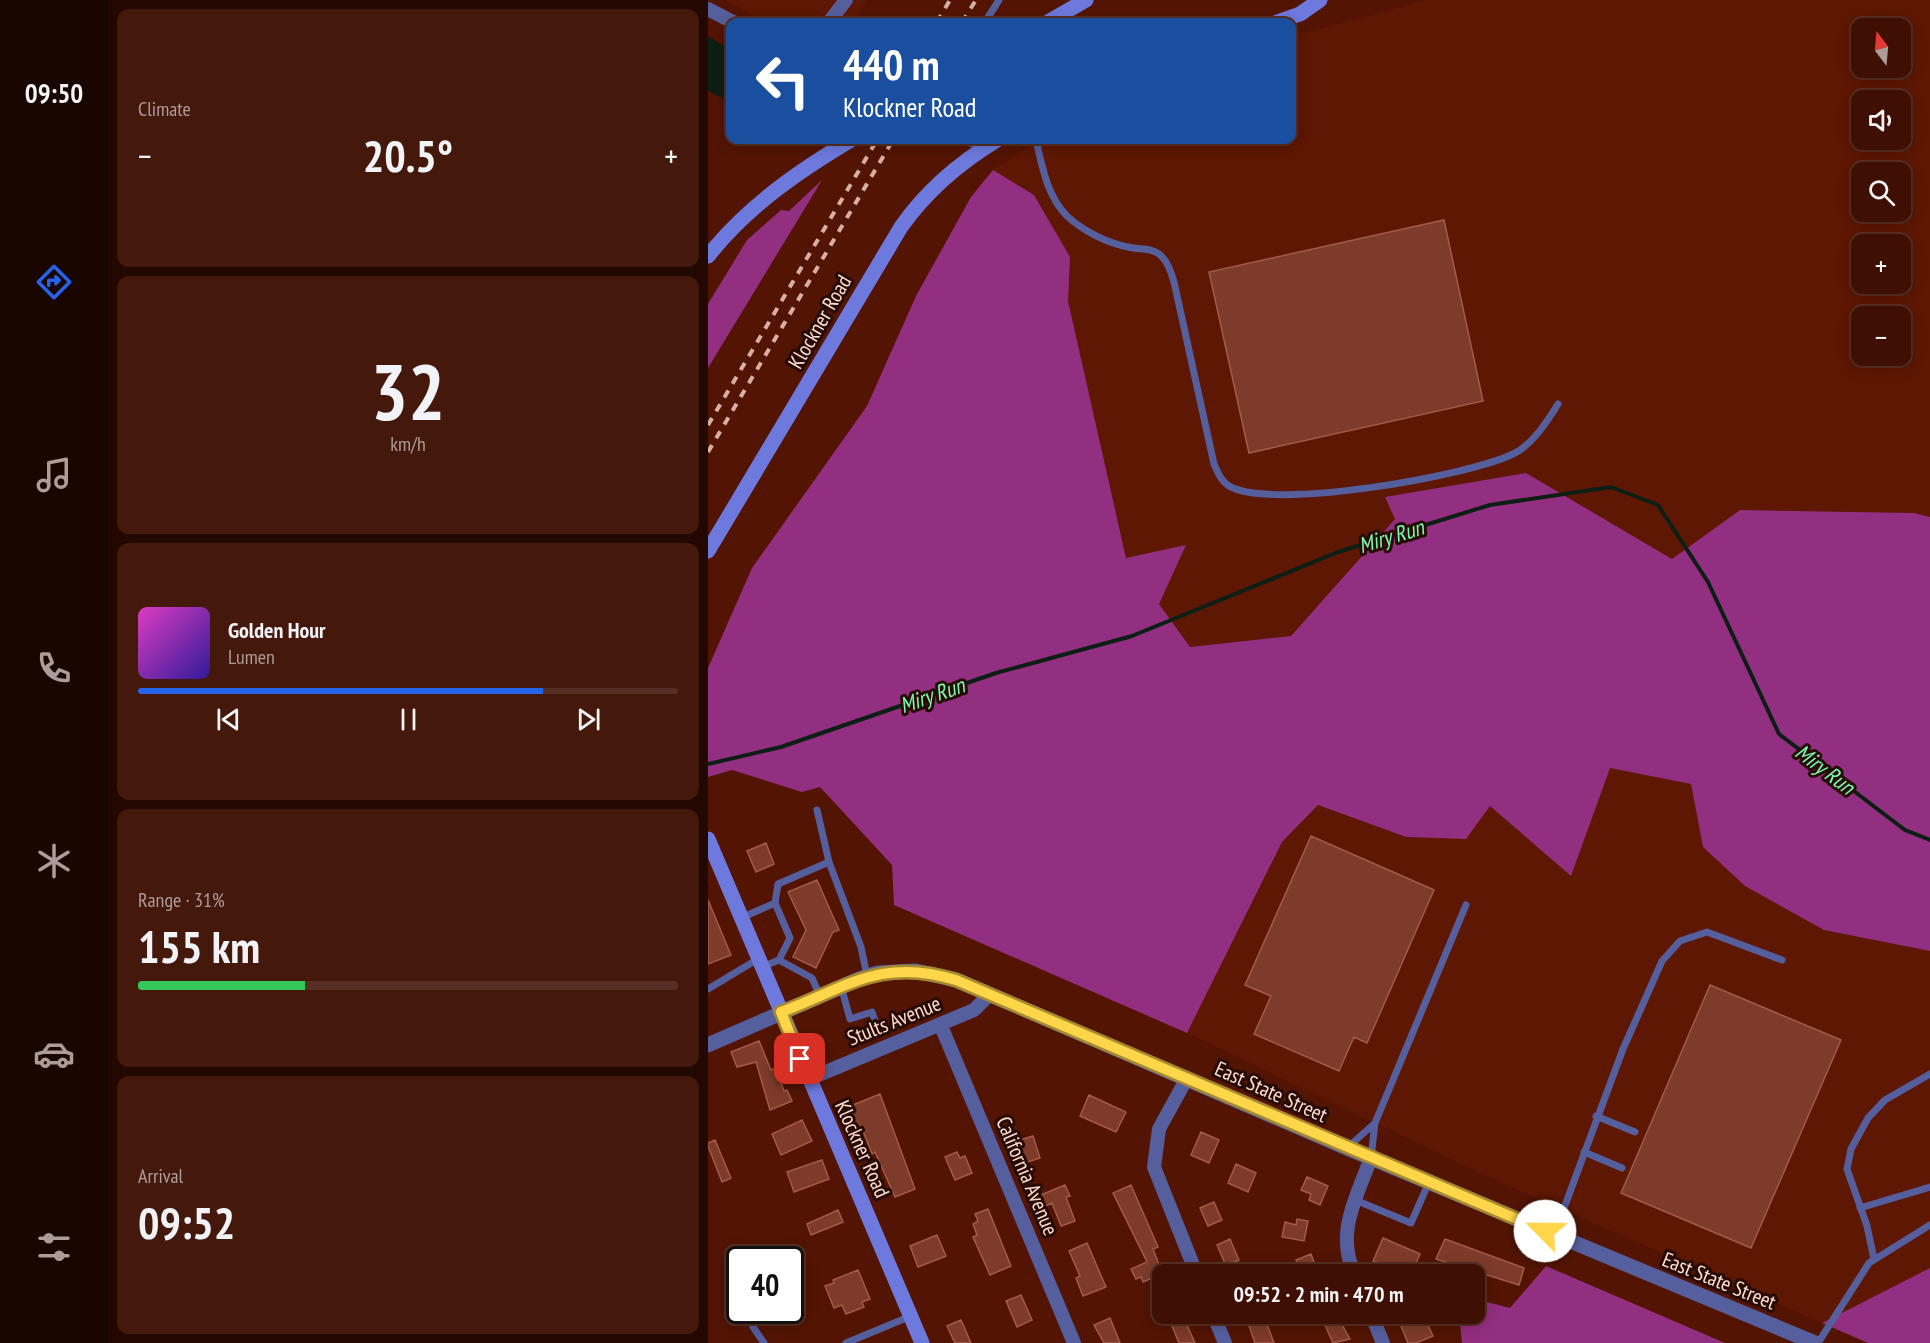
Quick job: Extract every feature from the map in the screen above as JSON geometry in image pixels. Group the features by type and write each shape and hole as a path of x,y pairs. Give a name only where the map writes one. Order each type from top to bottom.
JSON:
{"main road":[{"path":"1055,18 1086,0"},
{"path":"1288,18 1300,14 1320,0"},
{"path":"711,246 785,182 845,144"},
{"name":"Klockner Road","path":"708,551 901,227 934,187 990,144"},
{"name":"Klockner Road","path":"708,839 922,1343"}],"street":[{"path":"832,18 846,0"},
{"path":"708,9 726,18"},
{"name":"East State Street","path":"708,1045 867,976 897,970 935,973 990,994 1347,1148 1816,1343"},
{"name":"Stults Avenue","path":"809,1079 974,1011 990,994"},
{"name":"California Avenue","path":"941,1026 1074,1343"},
{"path":"1186,1078 1159,1129 1154,1167 1193,1264"},
{"path":"1351,1264 1346,1246 1346,1224 1371,1158"},
{"path":"1217,1324 1225,1343"},
{"path":"1375,1324 1383,1343"}],"lane":[{"path":"988,18 999,0"},
{"path":"1037,144 1046,180 1054,198 1067,216 1103,240 1129,248 1149,249 1160,255 1168,265 1174,282 1214,464 1221,479 1230,486 1263,495 1347,492 1469,468 1515,453 1533,438 1558,404"},
{"path":"817,810 829,862 861,947 867,976"},
{"path":"779,960 790,938 775,903 778,884 829,862"},
{"path":"741,918 775,903"},
{"path":"1371,1158 1375,1123 1466,905"},
{"path":"1554,1235 1596,1116 1662,961 1680,941 1707,932 1782,960"},
{"path":"708,990 760,963 779,960 812,978 820,996"},
{"path":"841,986 850,1019 872,1012 878,1030"},
{"path":"1875,1259 1847,1169 1851,1149 1868,1118 1885,1100 1930,1074"},
{"path":"1596,1116 1635,1132"},
{"path":"1347,1148 1375,1123"},
{"path":"1584,1152 1622,1168"},
{"path":"1355,1200 1411,1223 1429,1182"},
{"path":"1860,1208 1930,1187"},
{"path":"1816,1343 1869,1263 1930,1225"},
{"path":"846,1343 911,1316"},
{"path":"753,1327 764,1343"}],"shaded area":[{"path":"726,0 867,0 856,18 757,18"},
{"path":"1427,0 1930,0 1930,517 1914,513 1740,510 1672,559 1526,473 1385,497 1395,518 1291,636 1190,647 1126,558 1068,301 1070,257 993,170 1031,144 1296,144 1296,35"},
{"path":"708,36 726,47 726,100 708,91"},
{"path":"993,170 1034,195 1070,257 1068,301 1126,558 1186,545 1159,604 1190,647 1291,636 1395,519 1385,497 1526,473 1672,559 1740,510 1914,513 1930,517 1930,951 1824,930 1745,886 1703,847 1691,784 1610,768 1571,876 1490,806 1466,839 1406,837 1318,805 1282,842 1187,1033 894,905 892,865 820,787 802,792 732,770 708,777 708,668 752,568 867,406 916,296 971,197"},
{"path":"822,180 708,368 708,304 747,240 781,210 789,211"},
{"path":"1610,768 1691,783 1703,847 1824,930 1930,951 1930,1268 1822,1323 1499,1182 1187,1033 1282,842 1318,805 1406,837 1490,806"},
{"path":"1546,1266 1725,1343 1462,1343 1460,1324 1485,1324 1485,1302 1510,1308"},
{"path":"1930,1268 1930,1343 1868,1343 1822,1323"}],"building":[{"path":"1444,220 1483,401 1249,453 1209,272"},
{"path":"1311,836 1434,890 1367,1043 1354,1037 1339,1071 1254,1034 1271,996 1245,985"},
{"path":"766,843 774,864 756,872 747,851"},
{"path":"817,880 839,930 833,932 816,968 793,957 806,930 788,892"},
{"path":"708,900 731,955 708,964"},
{"path":"1710,985 1841,1040 1751,1248 1621,1193"},
{"path":"759,1041 771,1070 776,1068 784,1091 787,1090 792,1101 770,1110 756,1062 737,1067 731,1052"},
{"path":"880,1094 915,1189 895,1197 875,1152 872,1154 861,1126 856,1128 848,1107"},
{"path":"1089,1095 1126,1112 1116,1132 1080,1116"},
{"path":"802,1120 812,1141 781,1155 772,1134"},
{"path":"1201,1132 1219,1140 1209,1163 1191,1155"},
{"path":"1033,1136 1040,1158 1024,1163 1017,1141"},
{"path":"715,1140 731,1178 722,1182 708,1146 708,1143"},
{"path":"957,1152 960,1158 965,1156 972,1173 955,1180 945,1157"},
{"path":"822,1160 829,1179 794,1192 787,1172"},
{"path":"1236,1164 1256,1173 1248,1192 1228,1183"},
{"path":"1307,1177 1328,1186 1320,1205 1309,1200 1311,1194 1301,1190"},
{"path":"1065,1185 1070,1196 1066,1197 1075,1221 1061,1226 1052,1203 1041,1208 1036,1197"},
{"path":"1131,1185 1158,1247 1153,1249 1159,1264 1152,1264 1152,1278 1143,1282 1141,1277 1136,1279 1131,1269 1147,1262 1113,1193"},
{"path":"1214,1202 1222,1220 1208,1226 1200,1208"},
{"path":"988,1209 1011,1266 990,1275 973,1237 977,1235 973,1224 978,1221 975,1214"},
{"path":"838,1210 843,1222 811,1235 807,1224"},
{"path":"1297,1219 1308,1221 1304,1241 1282,1237 1285,1222 1296,1225"},
{"path":"937,1235 946,1256 918,1267 910,1246"},
{"path":"1383,1238 1420,1254 1416,1264 1381,1264 1373,1261"},
{"path":"1230,1239 1239,1260 1225,1264 1217,1245"},
{"path":"1445,1239 1524,1268 1519,1285 1485,1274 1485,1264 1452,1264 1436,1259"},
{"path":"1087,1243 1106,1287 1083,1296 1076,1278 1080,1276 1069,1251"},
{"path":"1311,1254 1315,1264 1297,1264 1296,1260"},
{"path":"858,1270 870,1299 862,1302 864,1307 846,1314 842,1305 834,1308 825,1286 834,1283 833,1280"},
{"path":"1021,1295 1032,1320 1017,1327 1006,1301"},
{"path":"1110,1318 1120,1343 1104,1343 1094,1325"},
{"path":"961,1320 971,1343 955,1343 947,1326"},
{"path":"1171,1324 1186,1324 1195,1343 1179,1343"},
{"path":"1248,1324 1267,1324 1274,1343 1255,1343"},
{"path":"1324,1324 1342,1324 1350,1339 1333,1343"},
{"path":"1400,1324 1428,1324 1433,1336 1416,1343 1408,1343"}],"waterway":[{"name":"Miry Run","path":"708,764 781,747 996,673 1132,636 1338,552 1490,505 1611,487 1658,505 1708,582 1779,734 1905,830 1930,840"}],"railway":[{"path":"939,18 950,0"},
{"path":"965,18 976,0"},
{"path":"708,425 875,144"},
{"path":"708,452 891,144"}],"route":[{"path":"800,1059 781,1012 878,973 897,970 935,973 1545,1231"}]}
